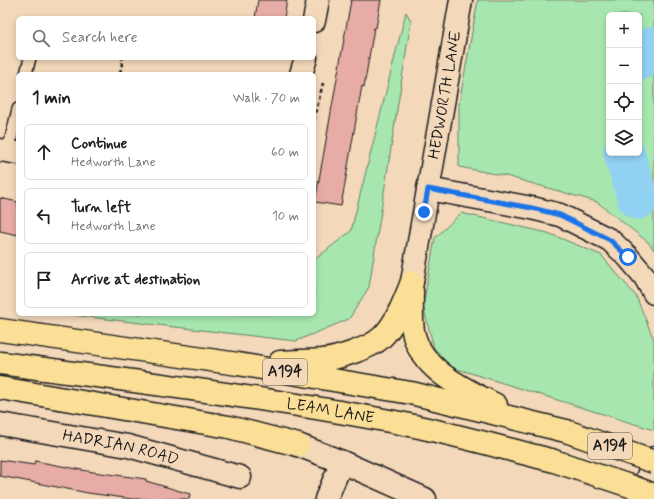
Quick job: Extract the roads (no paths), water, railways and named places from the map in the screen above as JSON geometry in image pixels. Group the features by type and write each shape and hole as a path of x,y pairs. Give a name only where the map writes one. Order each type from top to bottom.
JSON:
{"highway":[{"name":"A194","path":"238,364 324,360 364,349 380,339 392,325 400,311 412,282"},
{"name":"A194","path":"412,282 413,332 418,346 428,360 452,382 529,422"},
{"name":"LEAM LANE","path":"0,330 238,364 411,393 566,431 654,462"},
{"name":"LEAM LANE","path":"0,363 272,400 381,420 482,442 551,460 654,494"},
{"path":"0,388 229,427 298,445"}],"street":[{"path":"315,16 318,0"},
{"name":"HEDWORTH LANE","path":"412,282 461,0"},
{"path":"302,72 305,60"},
{"path":"428,189 532,208 560,215 610,240 628,257 645,277 654,293"},
{"name":"HADRIAN ROAD","path":"0,424 128,446 240,477"},
{"path":"298,445 342,462 413,496"},
{"path":"640,499 654,458"},
{"path":"326,499 342,462"}],"lane":[{"path":"26,72 30,60"},
{"path":"9,151 16,118"}],"waterway":[{"path":"642,56 648,49 654,47"},
{"path":"625,156 638,199"}]}
